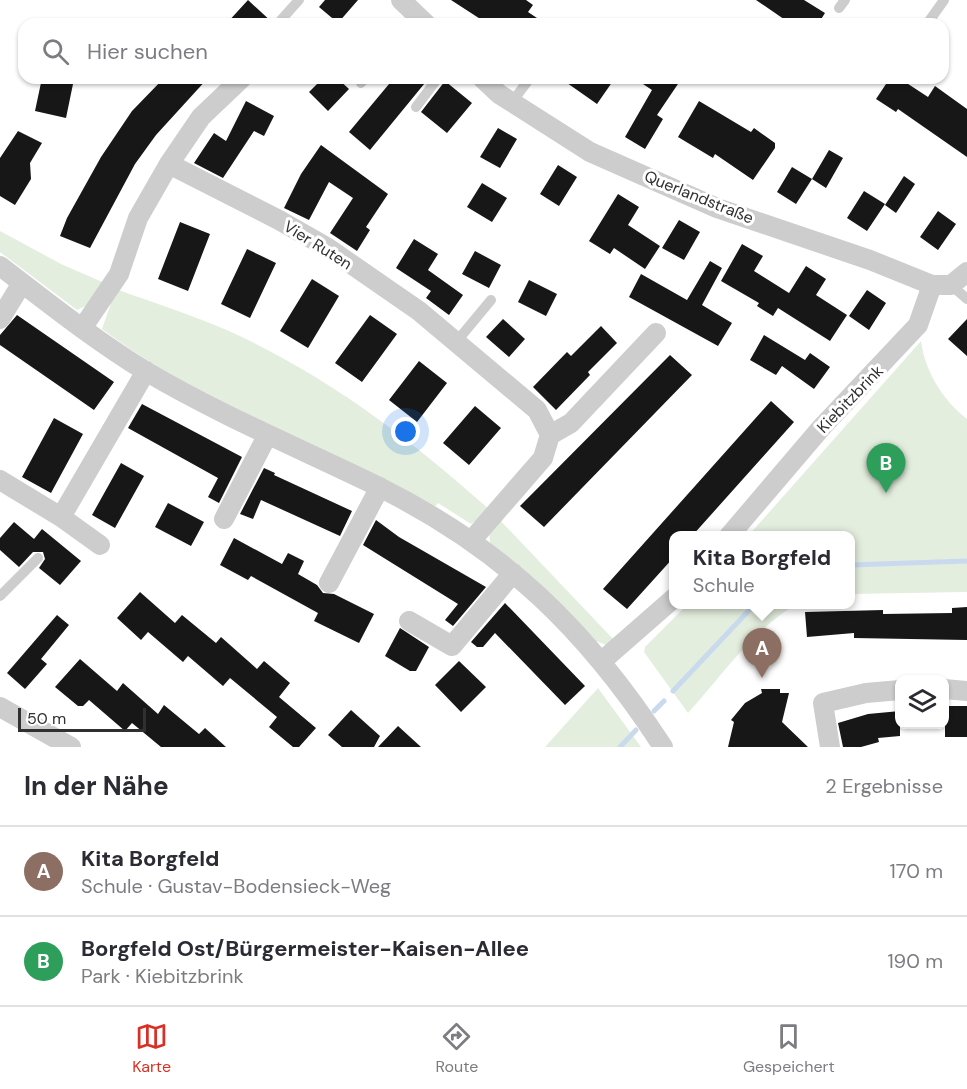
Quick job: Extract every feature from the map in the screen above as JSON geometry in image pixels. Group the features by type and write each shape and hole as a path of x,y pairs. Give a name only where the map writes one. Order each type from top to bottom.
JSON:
{"street":[{"path":"400,0 416,18"},
{"path":"83,327 98,309 119,274 138,219 169,164 201,117 236,84"},
{"name":"Querlandstraße","path":"490,84 512,102 590,152 717,208 941,285"},
{"name":"Vier Ruten","path":"169,164 279,220 328,248 458,341 537,410 550,435"},
{"path":"0,266 146,371 267,436 380,487 471,541 513,573 566,620 602,661 663,747"},
{"path":"941,285 967,272"},
{"path":"0,319 22,283"},
{"name":"Kiebitzbrink","path":"733,531 821,428 918,325 941,285"},
{"path":"471,541 543,458 550,435 571,423 656,333"},
{"path":"61,517 146,371"},
{"path":"224,519 267,436"},
{"path":"0,480 61,517 100,545"},
{"path":"329,583 380,487"},
{"path":"409,621 452,646 513,573"},
{"path":"602,661 669,602"},
{"path":"949,689 967,691"},
{"path":"830,747 823,703 866,693 895,690"},
{"path":"0,707 71,747"}],"lane":[{"path":"283,18 299,0"},
{"path":"931,18 944,0"},
{"path":"416,107 433,84"},
{"path":"512,102 526,84"},
{"path":"941,285 967,299"},
{"path":"458,341 491,300"},
{"path":"3,589 38,558"}],"green space":[{"path":"0,231 61,264 107,284 90,304 77,310 0,252"},
{"path":"116,289 228,331 311,374 404,438 491,511 471,524 438,503 435,507 306,447 181,381 102,329"},
{"path":"921,341 926,364 936,385 967,419 967,592 855,594 855,531 753,531"},
{"path":"497,517 614,640 606,645 596,641 547,591 490,543 489,530"},
{"path":"683,609 789,609 752,639 688,713 644,652 645,647"},
{"path":"598,688 641,747 545,747"}],"building":[{"path":"248,0 268,18 232,18"},
{"path":"325,0 358,0 342,18 332,18 319,7"},
{"path":"451,0 526,0 533,5 528,12 537,18 479,18"},
{"path":"756,0 804,0 825,13 822,18 782,18"},
{"path":"41,84 73,84 66,118 35,111"},
{"path":"158,84 203,84 156,135 135,164 90,248 60,236 67,218 101,157 132,111"},
{"path":"317,84 344,84 349,89 328,111 309,92"},
{"path":"389,84 424,84 370,150 349,132"},
{"path":"443,84 449,84 472,103 447,133 421,112"},
{"path":"569,84 611,84 597,104"},
{"path":"643,84 678,84 657,115 663,119 645,149 625,137 652,90"},
{"path":"886,84 908,84 928,97 935,86 967,109 967,157 898,109 896,112 876,99"},
{"path":"246,101 274,116 264,136 254,131 223,178 194,163 214,133 226,141"},
{"path":"699,101 751,132 754,128 775,143 775,148 753,180 715,154 713,158 678,137"},
{"path":"498,128 517,139 500,168 480,157"},
{"path":"18,131 42,143 30,163 31,179 15,205 0,196 0,158"},
{"path":"321,145 388,194 366,227 370,230 357,251 330,233 353,198 329,182 309,220 284,208 301,174"},
{"path":"829,150 843,158 826,188 812,179"},
{"path":"558,165 577,177 559,206 540,194"},
{"path":"792,167 812,179 796,204 777,192"},
{"path":"904,176 915,184 896,213 885,205"},
{"path":"482,183 507,198 492,222 467,207"},
{"path":"864,191 885,204 867,231 847,218"},
{"path":"618,194 639,207 628,225 660,246 645,269 614,248 610,254 589,241"},
{"path":"938,211 956,224 938,250 920,237"},
{"path":"679,220 700,232 684,260 662,248"},
{"path":"180,222 210,234 188,291 158,279"},
{"path":"414,239 438,254 428,270 463,295 449,315 426,298 431,291 396,268"},
{"path":"742,244 763,256 754,271 789,293 806,266 826,279 816,295 847,315 830,341 778,308 773,316 757,306 759,303 721,281"},
{"path":"247,249 276,263 250,318 221,304"},
{"path":"475,251 501,265 489,288 462,274"},
{"path":"710,261 722,268 702,305 732,323 718,346 629,297 641,274 687,300"},
{"path":"312,279 339,296 308,348 280,331"},
{"path":"529,280 557,294 546,316 518,302"},
{"path":"867,290 886,303 869,330 849,316"},
{"path":"17,315 114,382 94,410 0,345 0,335"},
{"path":"370,315 397,334 362,382 335,363"},
{"path":"503,319 525,339 509,357 486,337"},
{"path":"967,319 967,356 948,339"},
{"path":"601,326 617,343 588,372 590,375 556,410 533,387 567,352 571,356"},
{"path":"764,335 805,360 810,353 830,367 814,389 782,366 776,375 750,360"},
{"path":"670,355 692,375 544,527 520,506"},
{"path":"419,361 447,383 417,422 389,400"},
{"path":"771,401 794,422 696,531 669,531 669,563 627,609 603,589"},
{"path":"142,404 242,457 219,503 208,497 218,478 128,428"},
{"path":"475,406 501,428 469,465 443,443"},
{"path":"54,418 83,434 51,493 22,477"},
{"path":"121,463 144,476 115,528 92,515"},
{"path":"264,468 275,473 274,475 352,511 340,536 261,500 253,519 240,514"},
{"path":"168,503 204,522 191,546 155,527"},
{"path":"376,520 399,537 486,587 453,626 445,620 458,604 363,545"},
{"path":"14,522 34,539 42,529 81,561 60,585 39,568 45,559 43,552 33,552 19,567 0,550 0,538"},
{"path":"234,538 282,564 288,553 304,561 298,574 317,585 323,593 334,594 374,614 359,643 314,621 318,613 251,576 248,580 220,565"},
{"path":"140,592 175,623 182,615 216,643 221,637 257,669 264,661 290,683 279,697 316,728 299,747 293,747 269,727 277,717 230,678 223,686 188,656 183,662 148,632 141,640 117,618"},
{"path":"505,603 585,686 565,705 495,633 483,647 477,647 471,642"},
{"path":"967,607 967,640 854,638 854,633 807,637 805,612 883,610 883,614 952,613 952,608"},
{"path":"57,615 69,625 41,659 47,664 25,689 7,673"},
{"path":"400,628 429,647 416,671 410,671 385,656"},
{"path":"80,659 117,691 123,683 158,714 164,705 199,734 205,728 226,747 161,747 132,723 125,731 89,700 83,706 78,706 55,687"},
{"path":"459,661 486,687 461,712 435,685"},
{"path":"761,689 780,689 780,693 789,693 782,722 808,747 728,747 734,722 731,720 745,703 762,693"},
{"path":"949,706 967,706 967,737 945,737 945,729 949,729"},
{"path":"351,710 380,736 374,747 342,747 328,735"},
{"path":"895,711 895,729 900,729 900,736 878,738 879,742 861,747 843,747 838,723 868,714"},
{"path":"398,726 421,747 378,747"}],"waterway":[{"path":"855,565 967,561"},
{"path":"673,691 750,609"},
{"path":"654,711 664,701"},
{"path":"620,747 636,730"}],"place":[{"name":"Borgfeld Ost/Bürgermeister-Kaisen-Allee","path":"886,493"},
{"name":"Kita Borgfeld","path":"762,678"}]}
